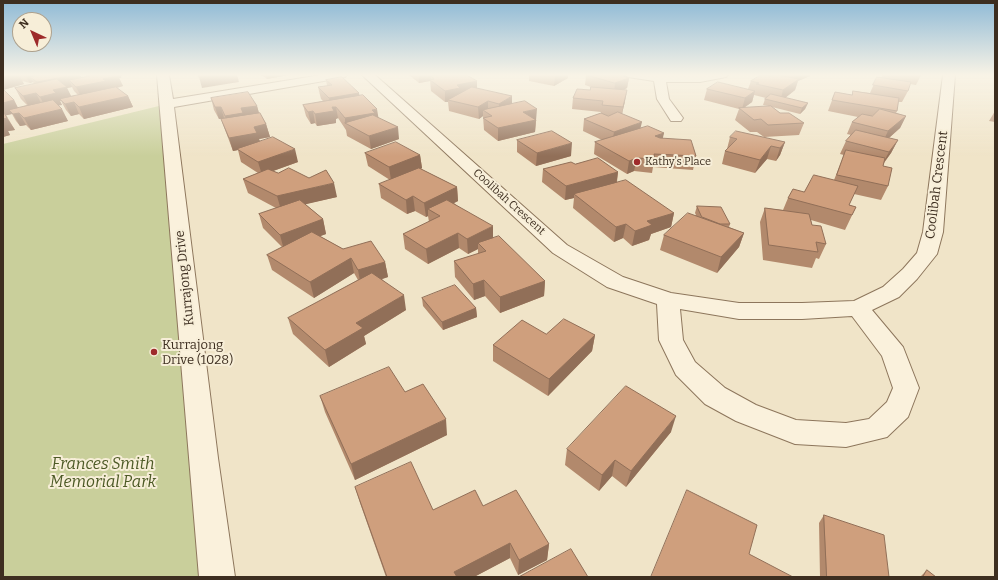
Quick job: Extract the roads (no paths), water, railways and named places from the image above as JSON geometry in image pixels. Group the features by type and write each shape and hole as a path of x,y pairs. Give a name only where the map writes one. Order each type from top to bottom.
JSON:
{"street":[{"path":"167,104 179,102"},
{"name":"Coolibah Crescent","path":"398,102 560,249 615,282 668,300 740,311 802,312 858,308 891,292 927,254 933,232 946,102"},
{"path":"665,102 676,118"},
{"name":"Kurrajong Drive","path":"167,104 202,458 217,577"},
{"path":"668,300 671,340 685,368 715,396 746,413 795,432 846,435 877,429 898,409 906,388 894,353 858,308"}],"place":[{"name":"Kathy's Place","path":"637,162"},
{"name":"Kurrajong Drive (1028)","path":"154,352"}],"park label":[{"name":"Frances Smith Memorial Park","path":"103,474"}]}
